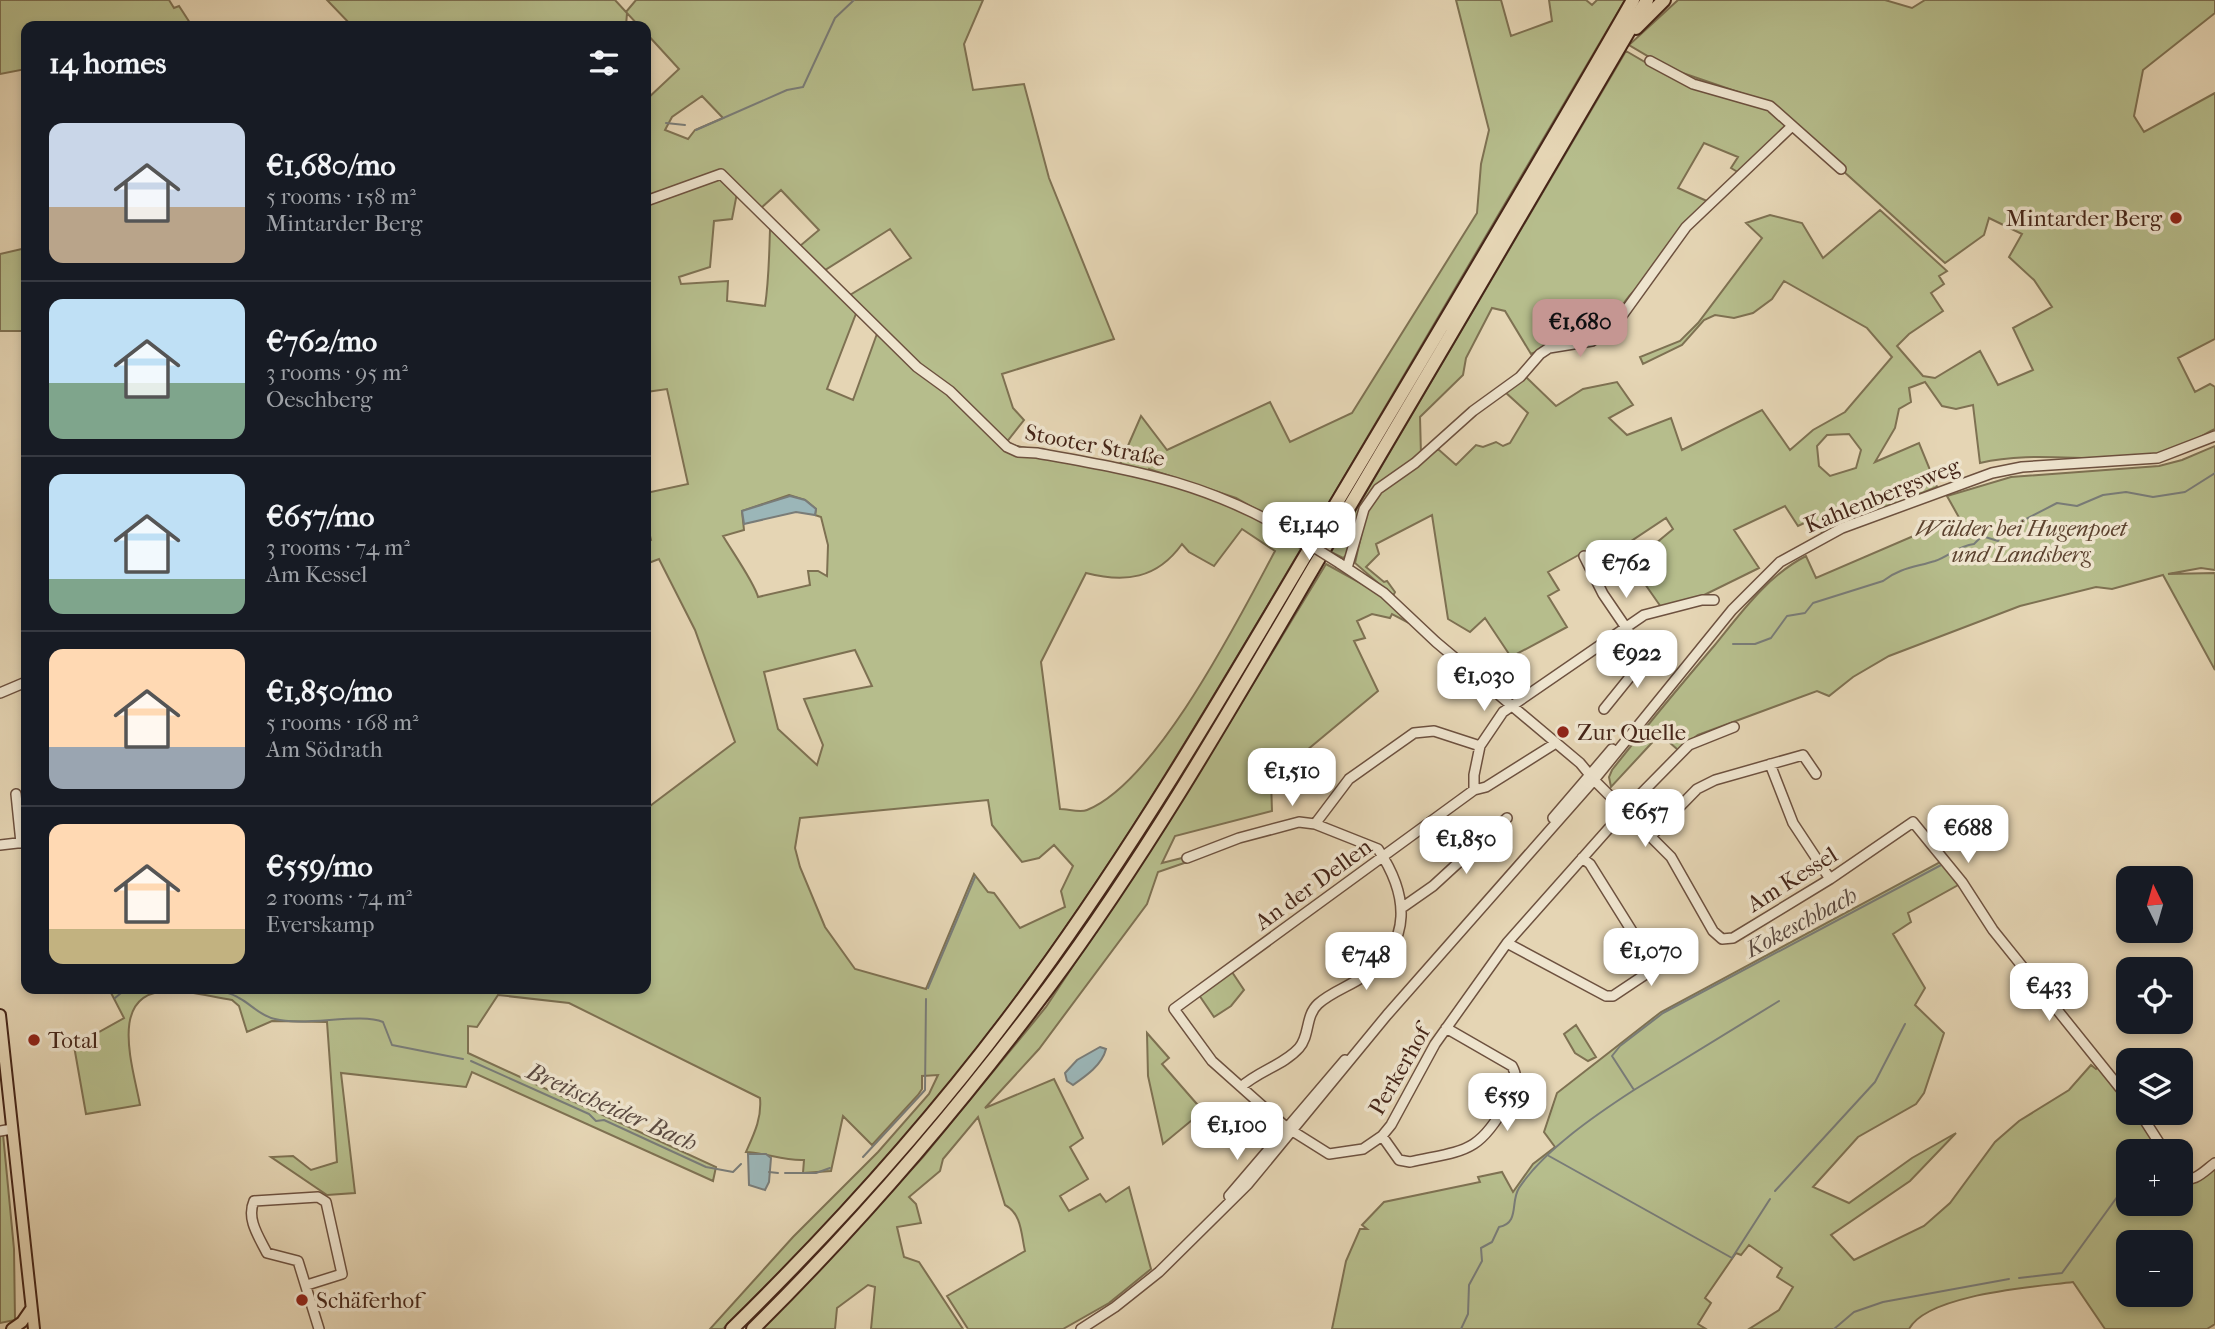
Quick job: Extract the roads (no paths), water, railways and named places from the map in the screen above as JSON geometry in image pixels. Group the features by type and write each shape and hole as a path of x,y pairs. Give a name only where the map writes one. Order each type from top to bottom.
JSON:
{"highway":[{"path":"732,1329 822,1239 931,1115 1021,1002 1110,875 1244,658 1633,0"},
{"path":"753,1329 832,1248 942,1126 1050,985 1121,883 1235,700 1647,0"},
{"path":"1623,41 1664,0"}],"main road":[{"path":"0,1015 34,1329"},
{"path":"12,1329 22,1322 31,1309"}],"street":[{"path":"1650,61 1693,84 1770,106 1841,169"},
{"path":"1343,565 1364,509 1378,489 1520,377 1540,354 1549,348 1592,341 1616,324 1686,227 1791,127"},
{"name":"Stooter Straße","path":"651,199 721,174 917,368 950,391 1007,447 1018,452 1154,474 1198,487 1265,517 1384,593 1436,642 1580,763 1591,777"},
{"name":"Kahlenbergsweg","path":"1081,1329 1145,1284 1214,1217 1756,584 1780,562 1815,540 1992,473 2022,467 2158,458 2215,436"},
{"path":"1584,556 1604,594 1646,657 1604,709"},
{"path":"1474,790 1480,746 1503,712 1513,704 1644,615 1702,600 1714,600"},
{"path":"0,693 21,684"},
{"name":"Perkerhof","path":"1174,1009 1212,1061 1289,1129 1329,1154 1363,1149 1382,1136 1398,1115 1446,1028 1507,943 1626,809 1689,745 1734,727"},
{"path":"1315,824 1349,779 1414,733 1434,731 1480,746"},
{"name":"An der Dellen","path":"1174,1009 1474,790 1486,787 1556,743"},
{"path":"1653,835 1697,789 1803,755 1816,774"},
{"path":"1770,764 1793,823 1830,878"},
{"name":"Am Kessel","path":"1591,777 1653,835 1671,857 1713,931 1722,939 1733,939 1830,878 1913,821 1962,882 1993,930 2116,1083"},
{"path":"16,794 21,825"},
{"path":"1403,907 1433,886 1507,818"},
{"path":"1187,858 1288,823 1315,824 1378,849 1396,882 1403,907 1396,939 1380,964 1320,1002 1311,1014 1301,1046 1241,1087"},
{"path":"0,845 21,843"},
{"path":"1507,943 1606,996 1613,996 1649,972 1650,960 1590,864 1582,858"},
{"path":"1382,1136 1399,1160 1410,1162 1475,1146 1493,1128 1516,1083 1516,1073 1511,1066 1446,1028"},
{"path":"0,1131 12,1129"},
{"path":"2193,1179 2215,1163"},
{"path":"307,1285 342,1274 326,1202 318,1197 254,1201 252,1221 267,1253 298,1261 319,1329"}],"water":[{"path":"790,496 805,500 816,509 815,515 796,512 744,524 742,511"},
{"path":"1100,1047 1106,1049 1093,1070 1073,1085 1067,1081 1065,1073 1077,1060"},
{"path":"748,1154 766,1154 771,1158 769,1182 765,1190 749,1185"}],"waterway":[{"path":"696,130 787,90 803,87 835,18 854,0"},
{"path":"666,123 685,125"},
{"path":"1733,644 1755,644 1771,638 1787,616 1805,613 1813,603 1935,561 1974,544 1982,536 1998,541 2005,530 2057,503 2077,506 2103,495 2126,492 2153,497 2185,492 2215,473"},
{"name":"Kokeschbach","path":"1461,1329 1468,1314 1469,1285 1482,1261 1481,1248 1492,1242 1499,1227 1510,1221 1519,1188 1542,1160 1557,1147 1634,1090 1612,1056 1620,1046 1663,1013 1943,864"},
{"path":"928,988 975,877"},
{"name":"Breitscheider Bach","path":"115,998 120,994"},
{"name":"Breitscheider Bach","path":"230,994 275,1019 373,1019 383,1022 392,1045 463,1059"},
{"path":"863,1157 925,1090 926,999"},
{"path":"1634,1090 1779,1001"},
{"path":"1775,1191 1875,1082 1905,1024"},
{"name":"Breitscheider Bach","path":"471,1061 589,1114 596,1121 604,1120 706,1167 733,1172 741,1164"},
{"path":"1549,1156 1732,1258 1770,1199"},
{"path":"785,1173 816,1173 830,1168"},
{"path":"769,1172 778,1173"},
{"path":"2019,1278 2062,1273 2116,1199"},
{"path":"1834,1329 1854,1312 1883,1302 2009,1279"}],"place":[{"name":"Mintarder Berg","path":"2176,218"},
{"name":"Zur Quelle","path":"1563,732"},
{"name":"Total","path":"34,1040"},
{"name":"Schäferhof","path":"302,1300"}],"park label":[{"name":"Wälder bei Hugenpoet und Landsberg","path":"2021,541"}]}
